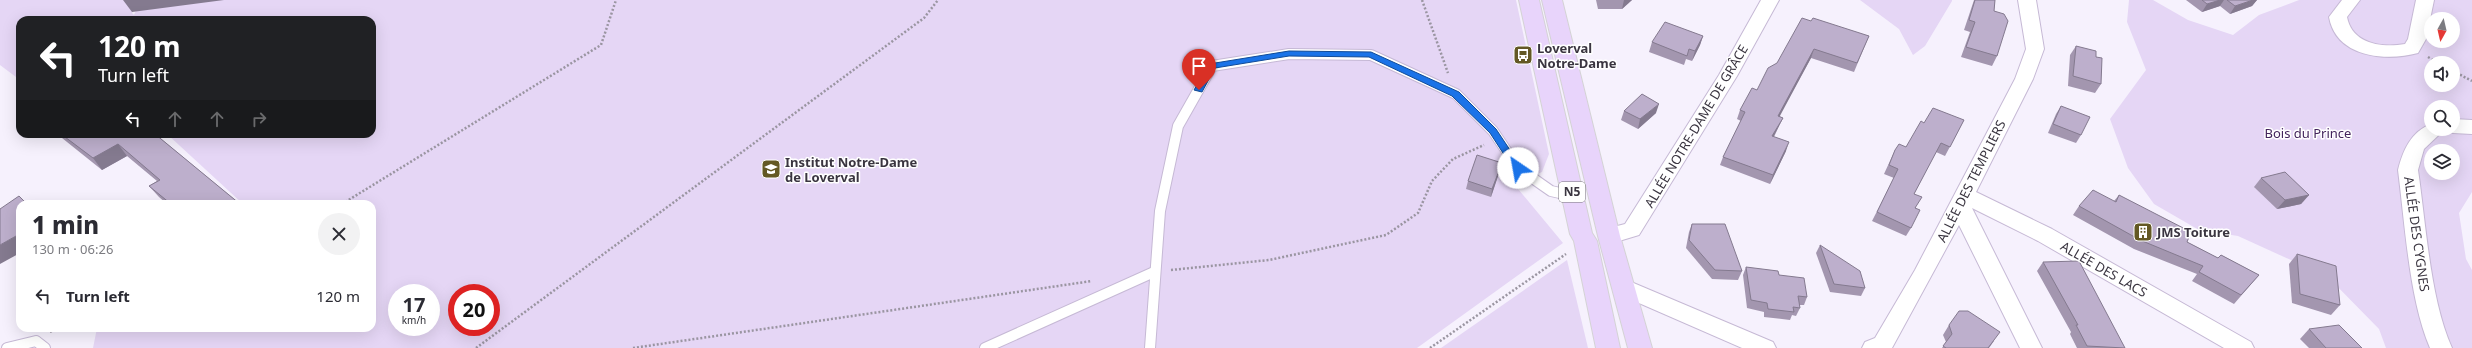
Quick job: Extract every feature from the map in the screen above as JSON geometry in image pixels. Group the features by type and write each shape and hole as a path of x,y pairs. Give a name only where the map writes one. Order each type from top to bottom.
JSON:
{"main road":[{"name":"N5","path":"1529,0 1546,84 1608,348"},
{"name":"N5","path":"1552,0 1609,236 1640,348"},
{"path":"1583,238 1609,236"},
{"path":"1594,286 1624,287"}],"street":[{"name":"ALLÉE NOTRE-DAME DE GRÂCE","path":"1609,236 1632,230 1728,76 1770,0"},
{"name":"ALLÉE DES TEMPLIERS","path":"1873,348 1883,344 1923,274 2024,79 2035,50 2027,0"},
{"path":"2351,0 2338,17 2341,31 2352,41 2367,47 2402,51 2412,49 2417,39 2426,0"},
{"path":"2460,126 2472,127"},
{"name":"ALLÉE DES CYGNES","path":"2425,136 2413,149 2408,170 2427,303 2434,332 2441,348"},
{"path":"1961,199 2031,348"},
{"name":"ALLÉE DES LACS","path":"1961,199 2045,235 2243,348"},
{"path":"1624,287 1765,348"}],"lane":[{"path":"1150,348 1154,272 1160,211 1178,126 1212,66 1289,54 1371,55 1456,94 1493,131 1518,168 1551,191 1573,196"},
{"path":"985,348 1154,272"},
{"path":"7,348 36,341 45,348"}],"path":[{"path":"349,200 601,45 616,0"},
{"path":"476,348 924,18 938,0"},
{"path":"1422,0 1456,94"},
{"path":"2460,75 2472,81"},
{"path":"1154,272 1269,260 1386,235 1418,213 1432,181 1453,159 1480,146 1500,142"},
{"path":"1430,348 1583,238"},
{"path":"633,348 1099,280"}],"green space":[{"name":"Institut Notre-Dame de Loverval","path":"0,0 139,0 132,13 134,15 141,0 1516,0 1549,154 1542,172 1514,184 1563,243 1417,348 93,348 96,332 376,332 376,200 239,200 171,138 376,138 376,16 16,16 16,77 0,65"},
{"path":"1860,0 1952,1 1925,46 1913,55 1899,29"},
{"name":"Bois du Prince","path":"2129,0 2153,0 2188,20 2233,35 2259,15 2299,0 2472,0 2472,192 2459,213 2466,259 2472,270 2472,348 2386,348 2379,329 2328,277 2238,236 2199,230 2154,204 2128,168 2110,119 2146,70 2127,22"},
{"path":"1567,260 1588,348 1441,348"}],"building":[{"path":"1975,0 1995,0 1994,11 2004,14 2008,21 1997,56 1966,47 1975,22 1969,20"},
{"path":"2202,0 2220,0 2207,4"},
{"path":"2227,0 2253,0 2235,6"},
{"path":"1802,18 1811,21 1813,18 1869,36 1857,63 1814,49 1778,116 1783,118 1772,136 1789,142 1773,175 1723,157 1745,112 1740,110 1752,88 1757,90 1768,68 1777,63"},
{"path":"1665,22 1703,36 1695,51 1689,49 1687,56 1652,42"},
{"path":"2076,46 2096,51 2096,57 2102,58 2101,84 2073,76"},
{"path":"1642,94 1659,104 1640,119 1624,111"},
{"path":"2061,106 2090,117 2081,135 2053,124"},
{"path":"1933,108 1964,120 1950,147 1941,143 1914,194 1922,197 1915,208 1920,210 1911,228 1877,212 1898,169 1889,165 1895,150 1899,144 1906,147 1921,121 1924,123"},
{"path":"66,138 160,138 235,200 166,200 149,186 160,180 118,144 93,158"},
{"path":"1477,155 1502,163 1492,189 1468,181"},
{"path":"2285,172 2309,195 2285,200 2261,178"},
{"path":"2093,190 2116,202 2119,195 2191,232 2187,242 2218,258 2221,255 2259,275 2241,295 2199,272 2203,266 2140,240 2079,206"},
{"path":"19,196 23,200 16,200 16,236 0,245 0,209"},
{"path":"1692,224 1725,224 1742,271 1715,270 1689,240"},
{"path":"1820,245 1860,271 1865,288 1834,284"},
{"path":"2297,254 2336,266 2340,305 2300,294"},
{"path":"2079,261 2125,348 2087,346 2076,325 2078,325 2043,262"},
{"path":"1746,267 1778,271 1779,275 1804,278 1807,297 1798,296 1800,308 1793,307 1794,312 1768,309 1767,303 1751,300"},
{"path":"1959,311 1968,311 2000,332 1988,348 1946,348 1943,346 1952,334 1949,325"},
{"path":"2339,325 2362,348 2326,348 2309,329"}],"place":[{"name":"Loverval Notre-Dame","path":"1523,55"},
{"name":"Institut Notre-Dame de Loverval","path":"771,169"},
{"name":"JMS Toiture","path":"2143,232"}],"route":[{"path":"1199,90 1212,66 1289,54 1371,55 1456,94 1493,131 1518,168"}]}
